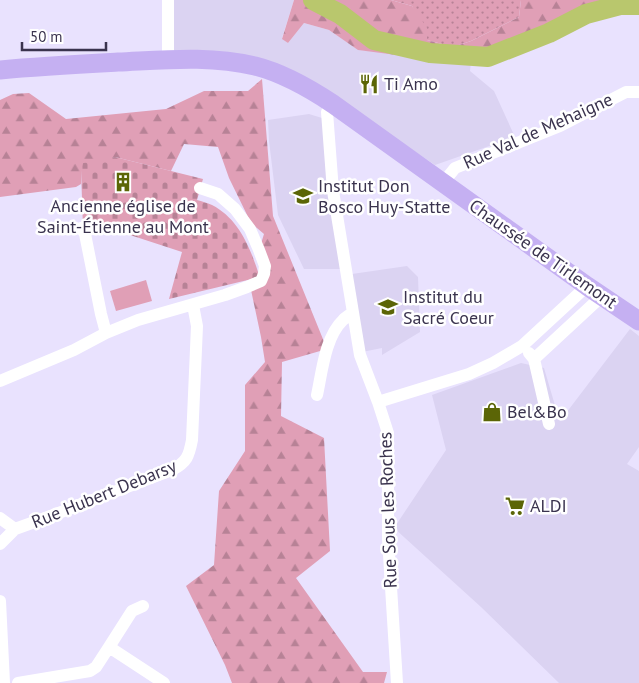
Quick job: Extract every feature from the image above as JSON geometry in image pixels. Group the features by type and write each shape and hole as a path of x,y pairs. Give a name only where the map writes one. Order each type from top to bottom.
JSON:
{"main road":[{"name":"Chaussée de Tirlemont","path":"0,70 168,59 204,60 255,66 293,80 333,104 587,286 639,321"}],"street":[{"path":"168,0 168,59"},
{"name":"Rue Val de Mehaigne","path":"442,183 455,168 560,126 626,92 639,92"},
{"name":"Rue Sous les Roches","path":"333,104 327,112 333,191 360,355 388,433 388,539 397,683"},
{"path":"0,381 74,350 106,333 138,320 193,305 258,283 263,278 265,270 250,229 235,209 218,194 200,188"},
{"path":"81,228 85,234 100,314 106,333"},
{"path":"378,402 469,374 493,364 522,346 587,286"},
{"path":"534,359 602,296"},
{"name":"Rue Hubert Debarsy","path":"0,544 16,528 172,470 182,464 190,453 192,440 197,326 193,305"},
{"path":"317,395 327,349 334,333 343,320 353,312"},
{"path":"522,346 534,359 549,424"},
{"name":"Rue Hubert Debarsy","path":"0,518 16,528"},
{"path":"0,601 4,683"},
{"path":"18,683 90,671 96,667 132,610 144,606"},
{"path":"109,648 164,683"}],"shaded area":[{"path":"168,0 294,0 282,38 288,43 304,23 329,30 359,50 471,62 470,71 494,91 515,137 435,165 317,86 273,62 219,53 168,54"},
{"name":"Institut Don Bosco Huy-Statte","path":"309,114 322,118 340,269 304,269 278,215 268,120"},
{"name":"Institut du Sacré Coeur","path":"407,266 418,277 420,332 382,355 382,348 362,352 352,274"},
{"path":"630,329 639,336 639,447 627,464 639,471 639,683 559,683 481,607 394,528 446,450 432,395 521,363 544,368 560,421"}],"green space":[{"path":"294,0 391,0 412,6 427,28 427,40 453,47 471,41 519,17 521,0 639,0 639,13 623,10 582,23 531,49 495,62 471,62 358,50 329,30 304,23 288,43 282,39"},
{"path":"391,0 521,0 519,17 471,41 453,47 427,40 412,6"},
{"path":"262,79 273,216 327,349 282,362 281,416 324,438 330,551 296,578 363,672 387,672 384,683 232,683 186,586 214,565 219,491 245,451 245,385 265,362 251,290 261,281 259,250 264,234 251,223 229,178 218,147 184,144 171,171 115,157 81,170 81,184 76,187 0,197 0,100 13,94 29,93 66,119 166,109 204,91 248,91"},
{"path":"115,157 203,179 197,200 212,205 221,211 236,226 252,254 259,275 256,278 169,299 182,252 127,234 83,228 81,170 83,163"},
{"path":"146,280 152,301 116,311 110,291"}],"waterway":[{"path":"313,0 340,14 374,40 430,53 488,57 549,33 586,14 620,5 639,5"}],"place":[{"name":"Ti Amo","path":"369,84"},
{"name":"Ancienne église de Saint-Étienne au Mont","path":"123,182"},
{"name":"Institut Don Bosco Huy-Statte","path":"303,196"},
{"name":"Institut du Sacré Coeur","path":"388,307"},
{"name":"Bel&Bo","path":"492,412"},
{"name":"ALDI","path":"515,506"}]}
